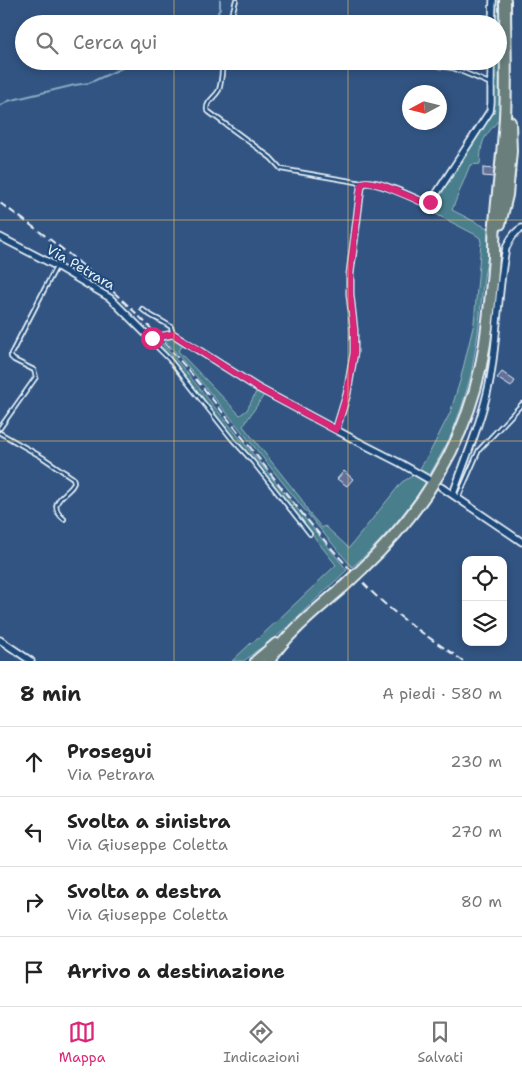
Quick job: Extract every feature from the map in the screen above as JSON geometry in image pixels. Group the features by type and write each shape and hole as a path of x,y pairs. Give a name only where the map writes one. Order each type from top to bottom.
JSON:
{"highway":[{"path":"506,0 506,15"},
{"path":"264,661 382,550 396,534 421,502 445,466 473,398 485,343 499,226 507,195 511,151 510,0"},
{"path":"494,257 494,224 505,116 505,70"},
{"path":"256,661 299,627"},
{"path":"269,661 275,651"}],"street":[{"path":"492,15 493,0"},
{"path":"336,430 347,394 354,353 350,274 360,191 363,183 382,185 425,203 430,202 490,111 491,70"},
{"path":"456,496 489,384 506,248 518,230 522,228"},
{"name":"Via Petrara","path":"0,237 56,266 110,298 152,338"},
{"path":"152,338 173,334 258,388 428,479"},
{"path":"441,487 522,542"},
{"path":"0,640 31,661"}],"lane":[{"path":"230,15 236,0"},
{"path":"222,70 218,92 206,107 209,112 271,158 281,169 363,183"},
{"path":"458,70 491,84"},
{"path":"0,428 36,377 34,370 14,360 11,354 56,266"},
{"path":"142,309 150,317 171,327 173,334"},
{"path":"152,338 156,346 169,359 310,534"},
{"path":"456,496 479,450 522,404"},
{"path":"0,433 42,457 73,478 74,484 56,505 60,516 64,519"}],"shaded area":[{"path":"495,0 502,0 502,15 494,15"},
{"path":"493,70 502,70 502,112 484,139 480,164 470,165 452,210 491,230 490,246 484,276 471,375 450,438 429,476 419,470 450,413 460,381 474,323 481,242 480,238 476,235 428,210 489,117 494,106"},
{"path":"168,336 183,344 178,351 240,415 247,410 256,392 264,395 243,426 322,528 325,526 349,548 402,482 414,475 426,483 392,528 352,567 221,406 162,337"},
{"path":"158,341 183,368 347,570 270,643 244,661 232,661 336,565 164,349 156,343"}],"building":[{"path":"483,168 516,171 515,179 483,176"},
{"path":"502,372 515,381 511,387 497,378"},
{"path":"344,471 353,479 347,486 337,479"}],"waterway":[{"path":"217,15 220,8 220,0"},
{"path":"0,106 8,101 89,83 118,70"}],"railway":[{"path":"0,203 83,266 141,318 213,400 316,531 372,592 393,611 463,661"}],"route":[{"path":"152,338 173,334 258,388 336,430 347,394 354,353 350,274 361,186 366,182 382,185 425,203 430,202"}]}
